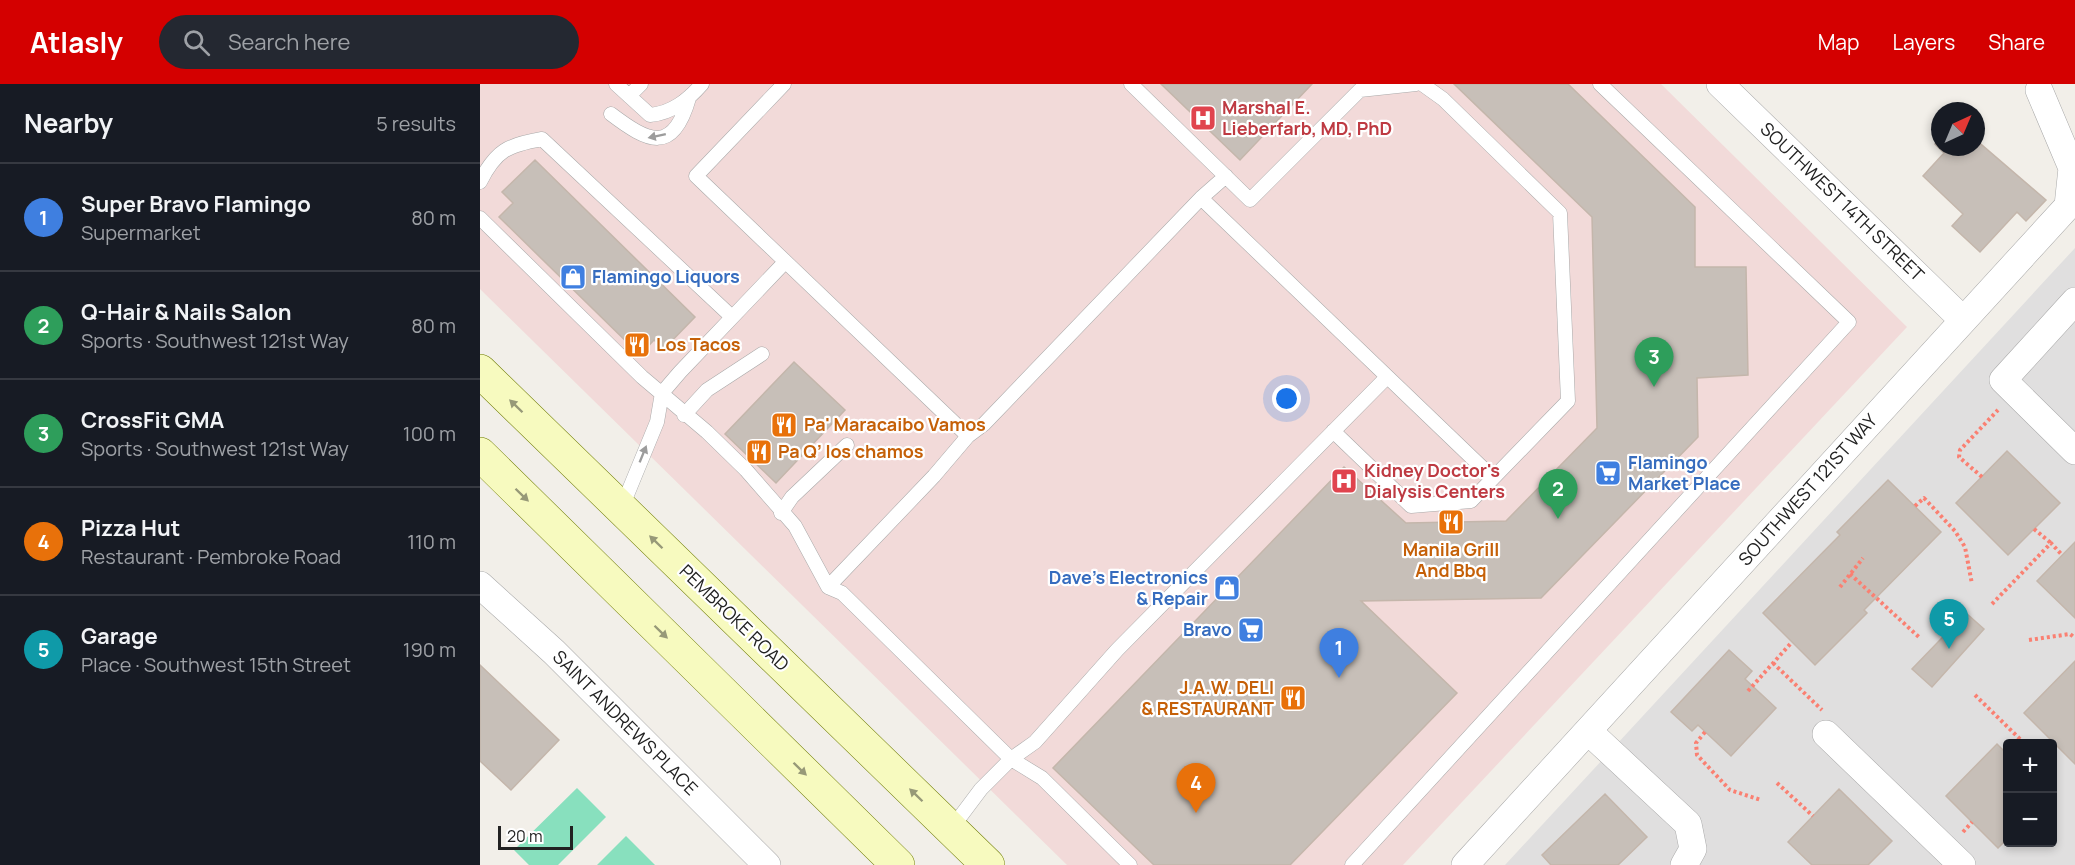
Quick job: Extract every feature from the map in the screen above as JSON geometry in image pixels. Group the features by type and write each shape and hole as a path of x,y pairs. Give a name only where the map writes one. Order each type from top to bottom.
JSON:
{"main road":[{"name":"PEMBROKE ROAD","path":"480,371 988,865"},
{"path":"480,454 898,865"}],"street":[{"name":"SOUTHWEST 14TH STREET","path":"1720,84 1964,320"},
{"name":"SOUTHWEST 121ST WAY","path":"1465,865 2068,206 2072,168 2039,90"},
{"path":"2075,301 2009,386 2075,451"},
{"name":"SAINT ANDREWS PLACE","path":"480,585 554,652 767,865"},
{"path":"1825,723 1962,865"},
{"path":"1588,731 1688,824 1688,857"}],"lane":[{"path":"616,84 650,115 663,114 689,98 702,84"},
{"path":"629,96 640,84"},
{"path":"784,84 696,176 969,436"},
{"path":"1131,84 1250,200 1360,90 1416,84"},
{"path":"1333,431 1411,506 1471,501 1568,401 1560,213 1443,99 1422,84"},
{"path":"1352,865 1849,322 1600,84"},
{"path":"611,114 634,132 649,139 657,138 670,133 684,118 689,98"},
{"path":"480,182 486,170 509,145 542,139 732,317"},
{"path":"828,587 969,436 984,424 1201,198 1226,176"},
{"path":"1201,198 1493,478"},
{"path":"480,218 642,377 663,393 684,415 707,432 746,470 781,513 795,526 828,587 842,593 1011,759 1042,778 1130,865"},
{"path":"621,509 657,422 663,393 785,262"},
{"path":"684,415 707,390 762,354"},
{"path":"951,829 981,789 1011,759 1035,742 1117,650 1387,376"},
{"path":"781,513 792,497 847,445"}],"path":[{"path":"1982,477 1959,457 1960,450 2009,386"},
{"path":"1915,506 1924,498 1955,531 1965,547 1972,584"},
{"path":"2034,529 2062,555"},
{"path":"1992,604 2051,543"},
{"path":"1840,587 1863,558"},
{"path":"1850,574 1920,638"},
{"path":"2030,640 2070,634 2075,638"},
{"path":"1748,691 1792,642"},
{"path":"1773,663 1825,723"},
{"path":"1976,695 2020,739"},
{"path":"1705,732 1696,743 1696,755 1730,790 1761,800"},
{"path":"1778,783 1813,816"}],"shaded area":[{"path":"480,84 1661,84 1907,327 1403,865 1067,865 480,289"},
{"path":"2075,248 2075,865 1505,865"}],"green space":[{"path":"577,788 606,817 558,865 529,865 514,850"},
{"path":"626,836 655,865 597,865"}],"building":[{"path":"1161,84 1312,84 1240,160"},
{"name":"Flamingo Market Place","path":"1454,84 1568,84 1695,207 1695,267 1746,267 1748,375 1697,378 1698,437 1541,598 1361,601 1457,693 1290,865 1154,865 1053,768 1344,467 1406,523 1506,521 1597,428 1592,217"},
{"path":"1985,148 2046,200 2026,221 2017,212 1980,252 1952,226 1963,214 1923,176 1941,156 1985,156"},
{"path":"535,160 695,317 664,349 654,340 640,355 499,217 513,203 502,192"},
{"path":"794,362 845,410 776,483 725,434"},
{"path":"2007,451 2060,503 2008,555 1956,503"},
{"path":"1888,480 1941,532 1864,610 1867,613 1815,665 1763,613 1840,535 1837,532"},
{"path":"2075,542 2075,618 2037,581"},
{"path":"1966,613 1984,629 1932,687 1912,669"},
{"path":"1729,650 1752,671 1745,679 1776,708 1731,756 1698,725 1692,731 1671,712"},
{"path":"2075,661 2075,764 2057,746 2057,739 2050,739 2024,713"},
{"path":"480,665 559,740 511,790 480,761"},
{"path":"1997,744 2003,750 2003,843 1998,848 1946,796"},
{"path":"1839,789 1892,841 1868,865 1812,865 1788,842"},
{"path":"1605,794 1647,837 1618,865 1551,865 1542,855"}],"place":[{"name":"Marshal E. Lieberfarb, MD, PhD","path":"1203,118"},
{"name":"Flamingo Liquors","path":"573,277"},
{"name":"Los Tacos","path":"637,345"},
{"name":"CrossFit GMA","path":"1654,387"},
{"name":"Pa' Maracaibo Vamos","path":"784,425"},
{"name":"Pa Q’ los chamos","path":"759,452"},
{"name":"Flamingo Market Place","path":"1608,473"},
{"name":"Kidney Doctor's Dialysis Centers","path":"1344,481"},
{"name":"Q-Hair & Nails Salon","path":"1558,519"},
{"name":"Manila Grill And Bbq","path":"1451,522"},
{"name":"Dave's Electronics & Repair","path":"1227,588"},
{"name":"Bravo","path":"1251,630"},
{"name":"Garage","path":"1949,649"},
{"name":"Super Bravo Flamingo","path":"1339,678"},
{"name":"J.A.W. DELI & RESTAURANT","path":"1293,698"},
{"name":"Pizza Hut","path":"1196,813"}]}
